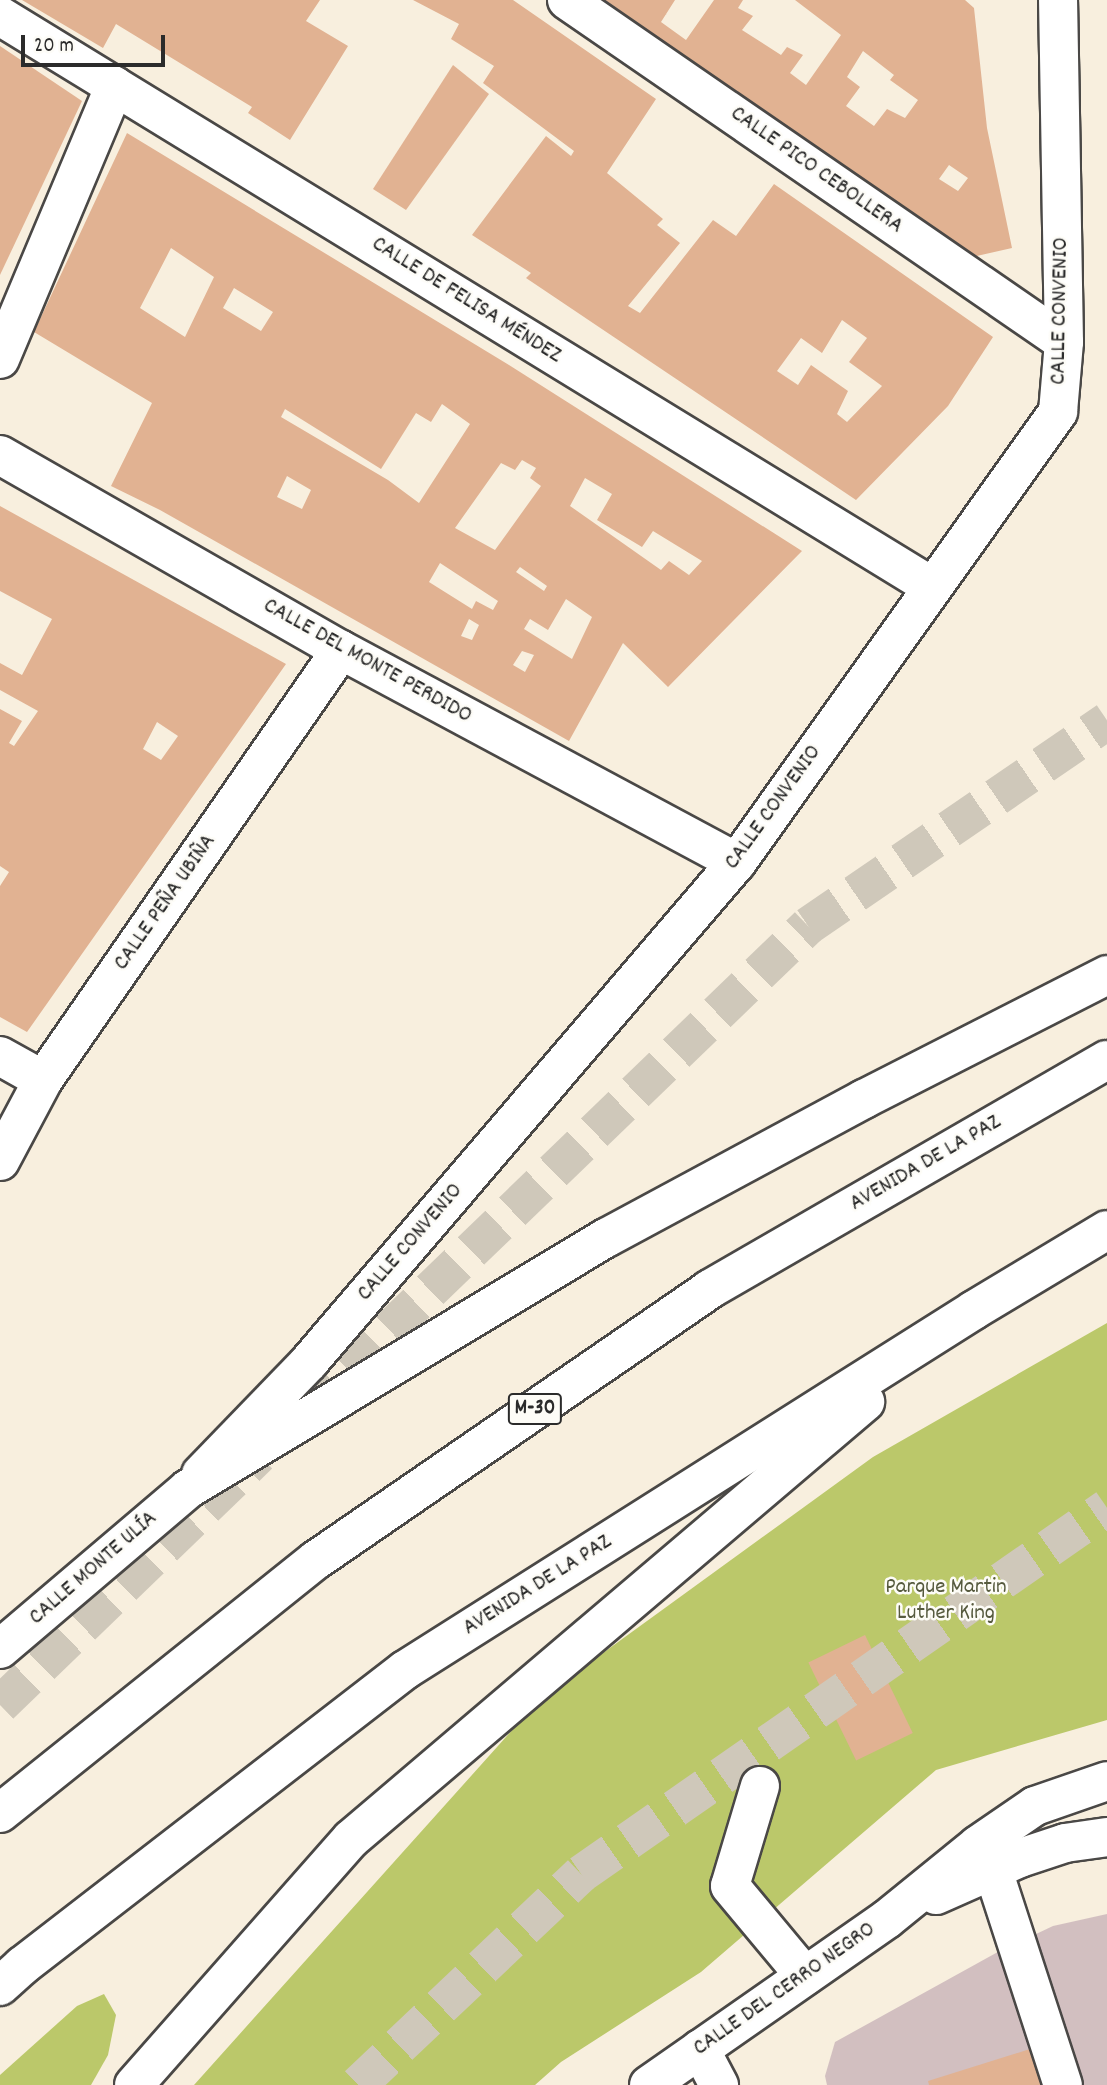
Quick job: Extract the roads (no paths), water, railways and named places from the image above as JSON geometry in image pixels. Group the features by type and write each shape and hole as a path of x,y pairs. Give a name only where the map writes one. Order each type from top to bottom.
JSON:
{"main road":[{"name":"CALLE PICO CEBOLLERA","path":"567,0 1064,342"},
{"name":"CALLE CONVENIO","path":"187,1489 309,1362 737,862 931,586 1058,412 1064,342 1052,4"},
{"name":"CALLE DE FELISA MÉNDEZ","path":"0,16 931,586"},
{"path":"0,359 115,86"},
{"name":"CALLE DEL MONTE PERDIDO","path":"0,456 341,650 737,862"},
{"name":"CALLE PEÑA UBIÑA","path":"0,1161 43,1080 341,650"},
{"path":"187,1489 606,1238 864,1099 1107,975"},
{"path":"0,1056 43,1080"},
{"name":"AVENIDA DE LA PAZ","path":"0,1813 316,1560 710,1289 1107,1060"},
{"name":"AVENIDA DE LA PAZ","path":"11,1976 405,1670 974,1310 1107,1230"},
{"path":"134,2085 351,1839 974,1310"},
{"name":"CALLE MONTE ULÍA","path":"0,1649 187,1489"},
{"name":"CALLE DEL CERRO NEGRO","path":"649,2085 887,1919 978,1845 1035,1806 1107,1781"},
{"path":"760,1786 730,1886 805,1976"},
{"name":"CALLE DEL CERRO NEGRO","path":"887,1919 993,1870 1065,1843 1107,1837"},
{"path":"993,1870 1063,2085"},
{"path":"700,2049 719,2085"}],"tunnel":[{"path":"307,1409 808,926 1107,721"},
{"path":"0,1705 259,1455"},
{"path":"358,2085 581,1874 1107,1508"}],"park label":[{"name":"Parque Martin Luther King","path":"946,1601"}]}
